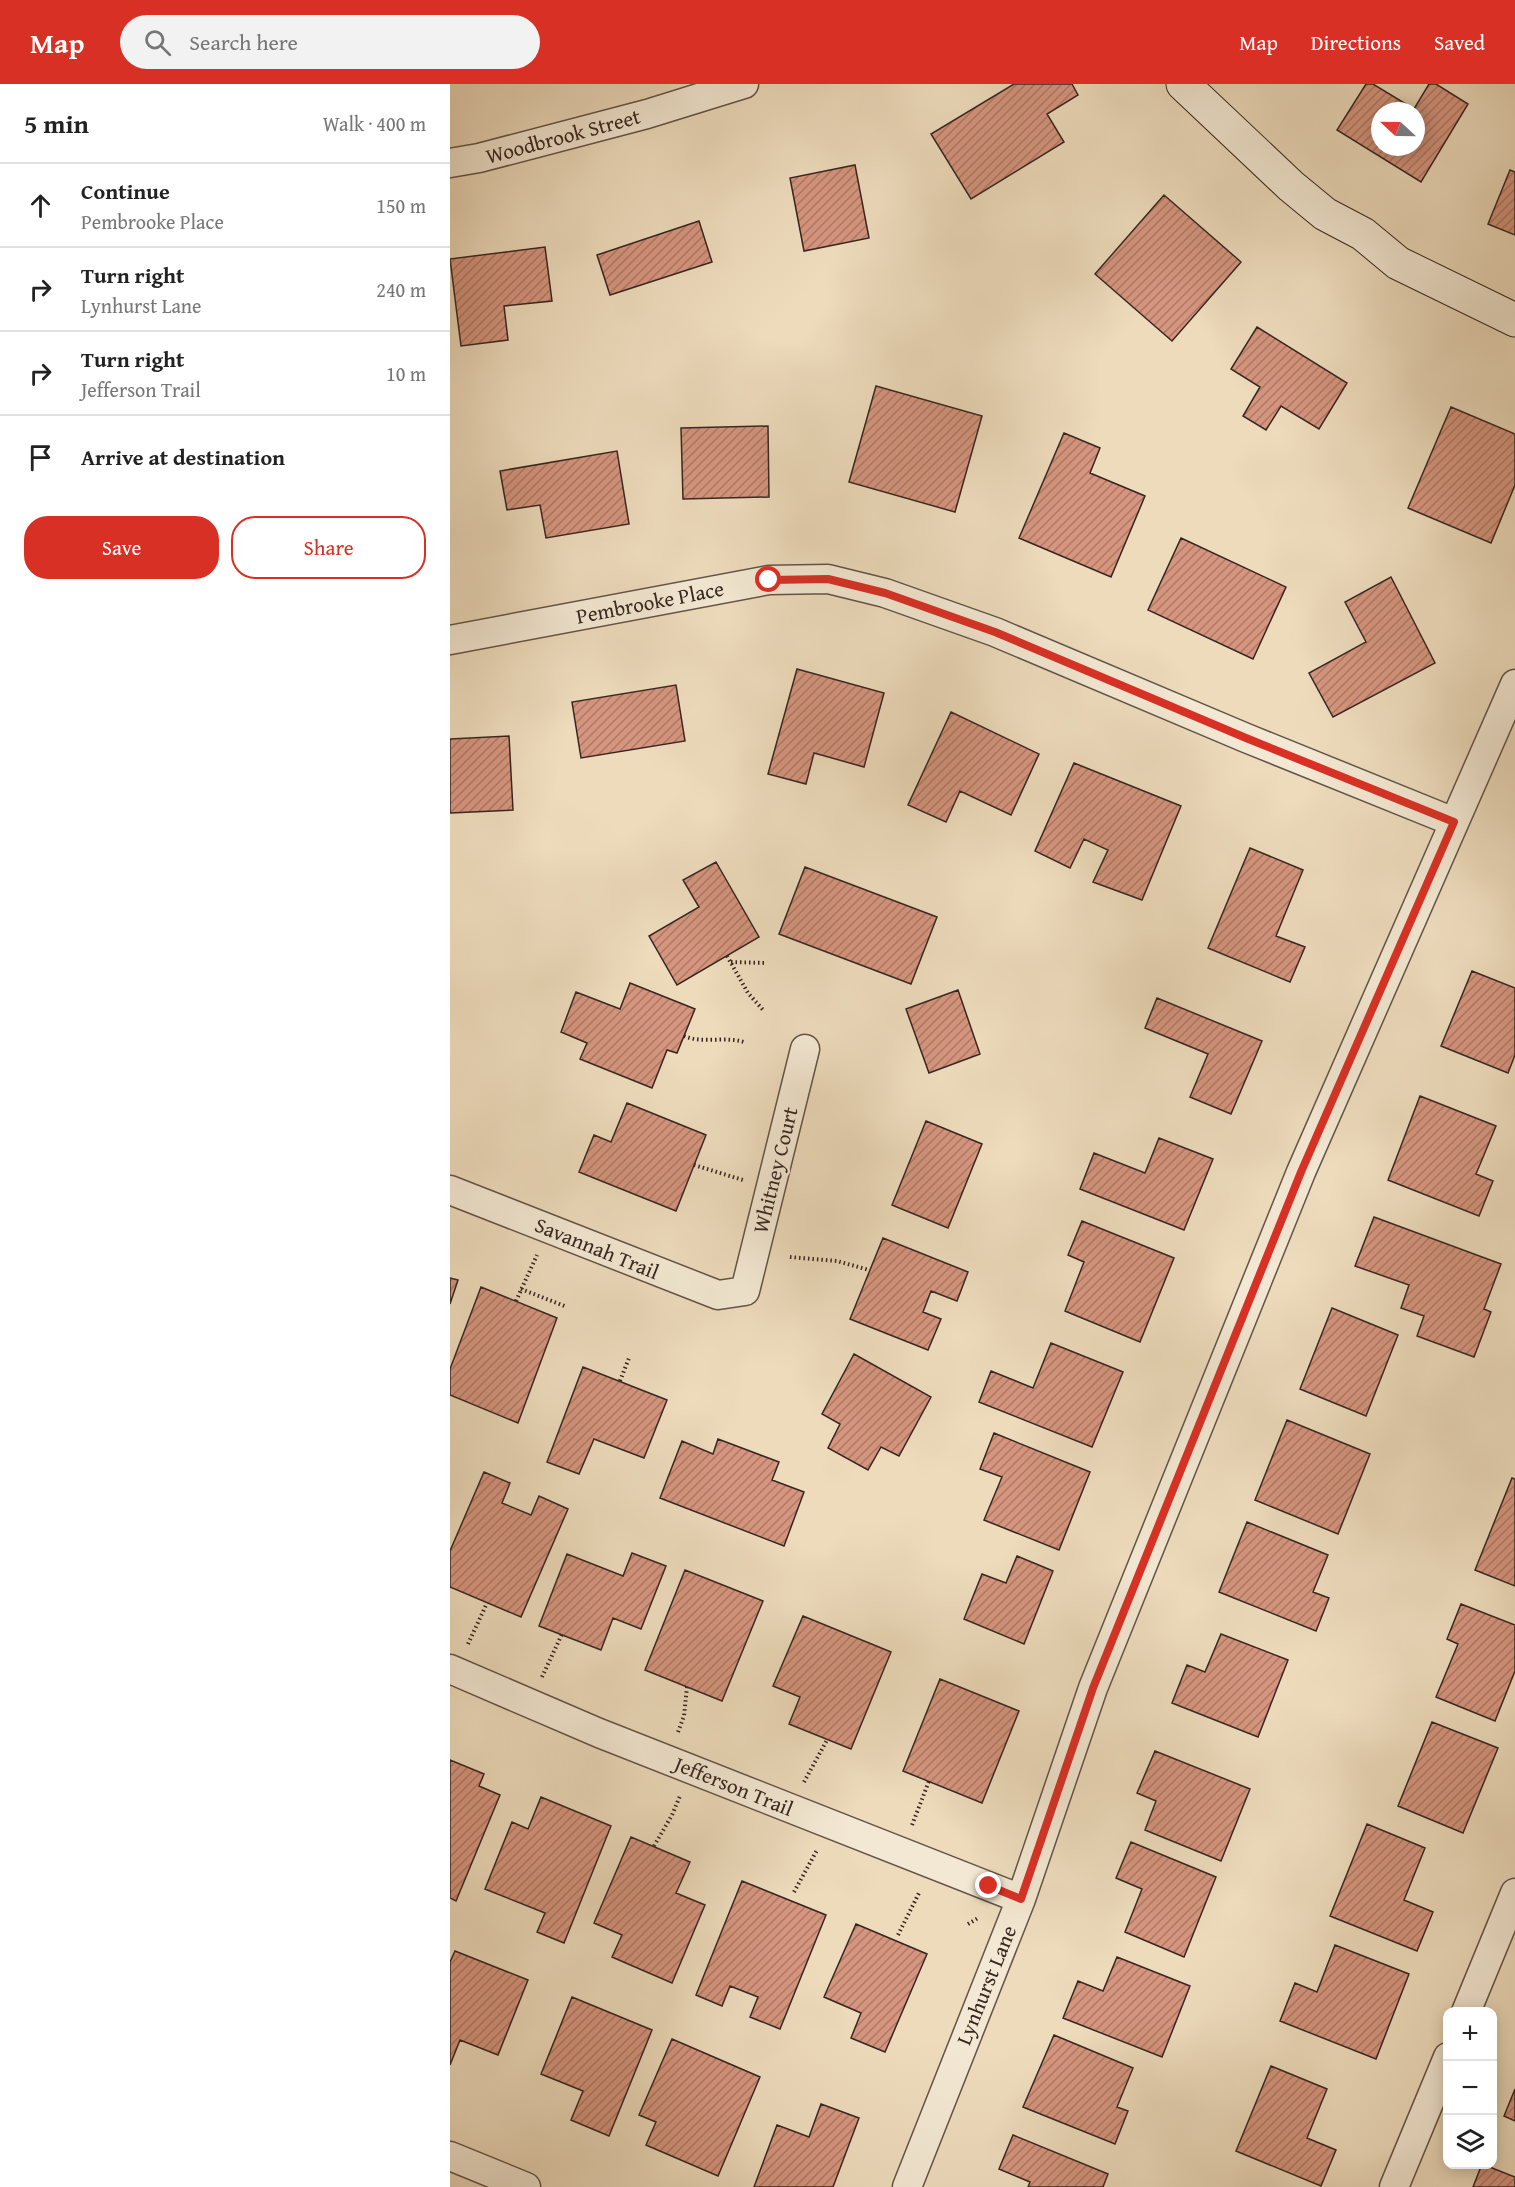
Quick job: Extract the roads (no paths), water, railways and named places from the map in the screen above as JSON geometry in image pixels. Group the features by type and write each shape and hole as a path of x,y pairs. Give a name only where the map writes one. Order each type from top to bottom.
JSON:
{"street":[{"name":"Woodbrook Street","path":"450,163 479,158 646,114 744,84"},
{"path":"1183,84 1291,186 1325,214 1363,234 1398,263 1515,320"},
{"name":"Pembrooke Place","path":"450,640 769,580 828,579 885,593 995,632 1246,738 1454,822"},
{"name":"Lynhurst Lane","path":"907,2187 1021,1899 1097,1677 1301,1172 1515,684"},
{"name":"Whitney Court","path":"746,1291 805,1049"},
{"name":"Savannah Trail","path":"450,1190 718,1295 746,1291"},
{"name":"Jefferson Trail","path":"458,1660 599,1733 1021,1899"},
{"path":"1468,2007 1515,1893"},
{"path":"1394,2187 1446,2061"},
{"path":"450,2156 526,2187"}]}
